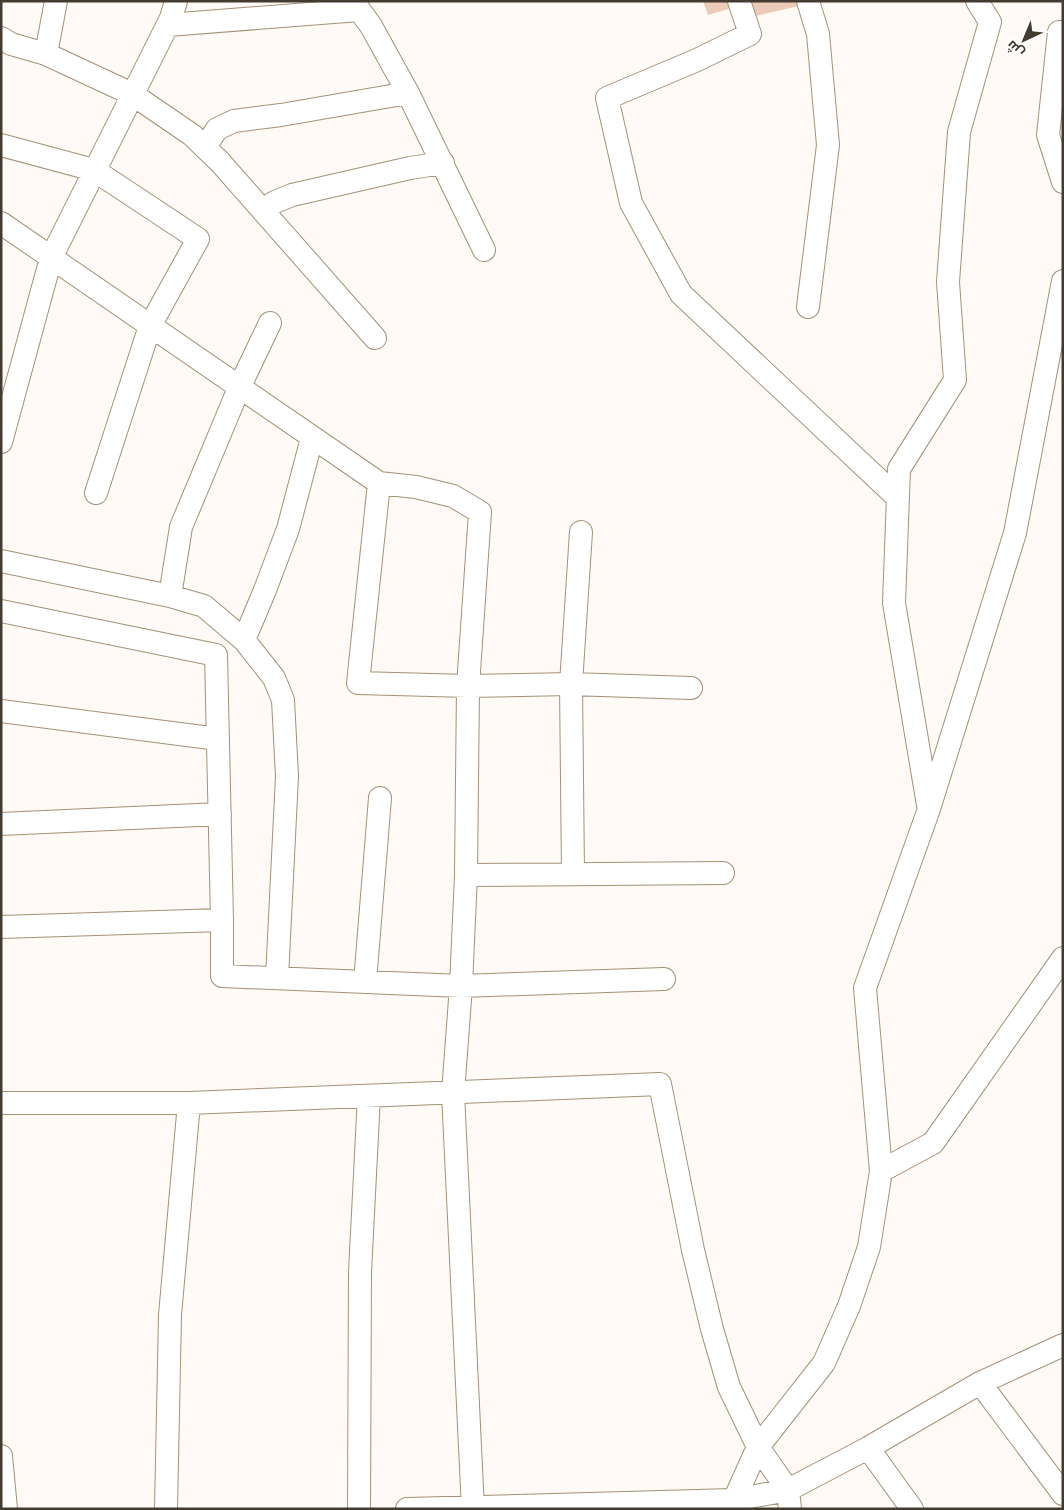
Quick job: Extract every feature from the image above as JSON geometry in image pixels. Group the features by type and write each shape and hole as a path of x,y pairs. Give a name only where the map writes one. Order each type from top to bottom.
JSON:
{"street":[{"path":"46,54 56,1"},
{"path":"1,442 52,258 94,170 168,25 176,1"},
{"path":"739,1 750,34 697,60 607,98 631,203 681,294 898,498"},
{"path":"808,1 818,34 828,144 808,307"},
{"path":"928,809 894,603 899,469 955,380 948,282 959,132 990,22 977,1"},
{"path":"168,25 356,6 371,26 408,93 484,250"},
{"path":"1059,32 1048,135 1063,182"},
{"path":"1,38 11,44 46,54 132,94 192,135 220,162 375,338"},
{"path":"204,147 217,129 234,121 282,115 408,93"},
{"path":"1,145 94,170 198,239 150,326 96,492"},
{"path":"263,210 275,202 292,195 410,168 442,163"},
{"path":"1,223 238,388 379,483 416,487 453,496 480,512 468,686 466,875 461,986 453,1093 473,1508"},
{"path":"732,1504 758,1447 824,1363 849,1306 869,1247 881,1171 866,988 928,809 1015,534 1063,282"},
{"path":"170,596 181,527 238,388 270,323"},
{"path":"244,640 288,529 312,438"},
{"path":"379,483 358,683 468,686 571,684 691,688"},
{"path":"573,874 571,684 581,532"},
{"path":"1,561 170,596 204,606 244,640 274,678 283,700 287,776 277,978"},
{"path":"1,611 216,655 222,976 461,986 664,978"},
{"path":"1,711 218,739"},
{"path":"365,982 380,798"},
{"path":"1,824 220,814"},
{"path":"466,875 723,873"},
{"path":"1,927 222,920"},
{"path":"881,1171 933,1143 1063,958"},
{"path":"1,1103 189,1103 660,1084 693,1250 712,1329 729,1387 758,1447 789,1500"},
{"path":"359,1509 360,1272 368,1096"},
{"path":"166,1509 170,1315 189,1103"},
{"path":"408,1509 732,1504 789,1500 868,1448 980,1383 1063,1345"},
{"path":"980,1383 1063,1494"},
{"path":"868,1448 912,1509"},
{"path":"1,1456 6,1509"}],"building":[{"path":"703,1 734,1 735,7 708,15"},
{"path":"743,1 802,1 803,5 747,18"}]}
